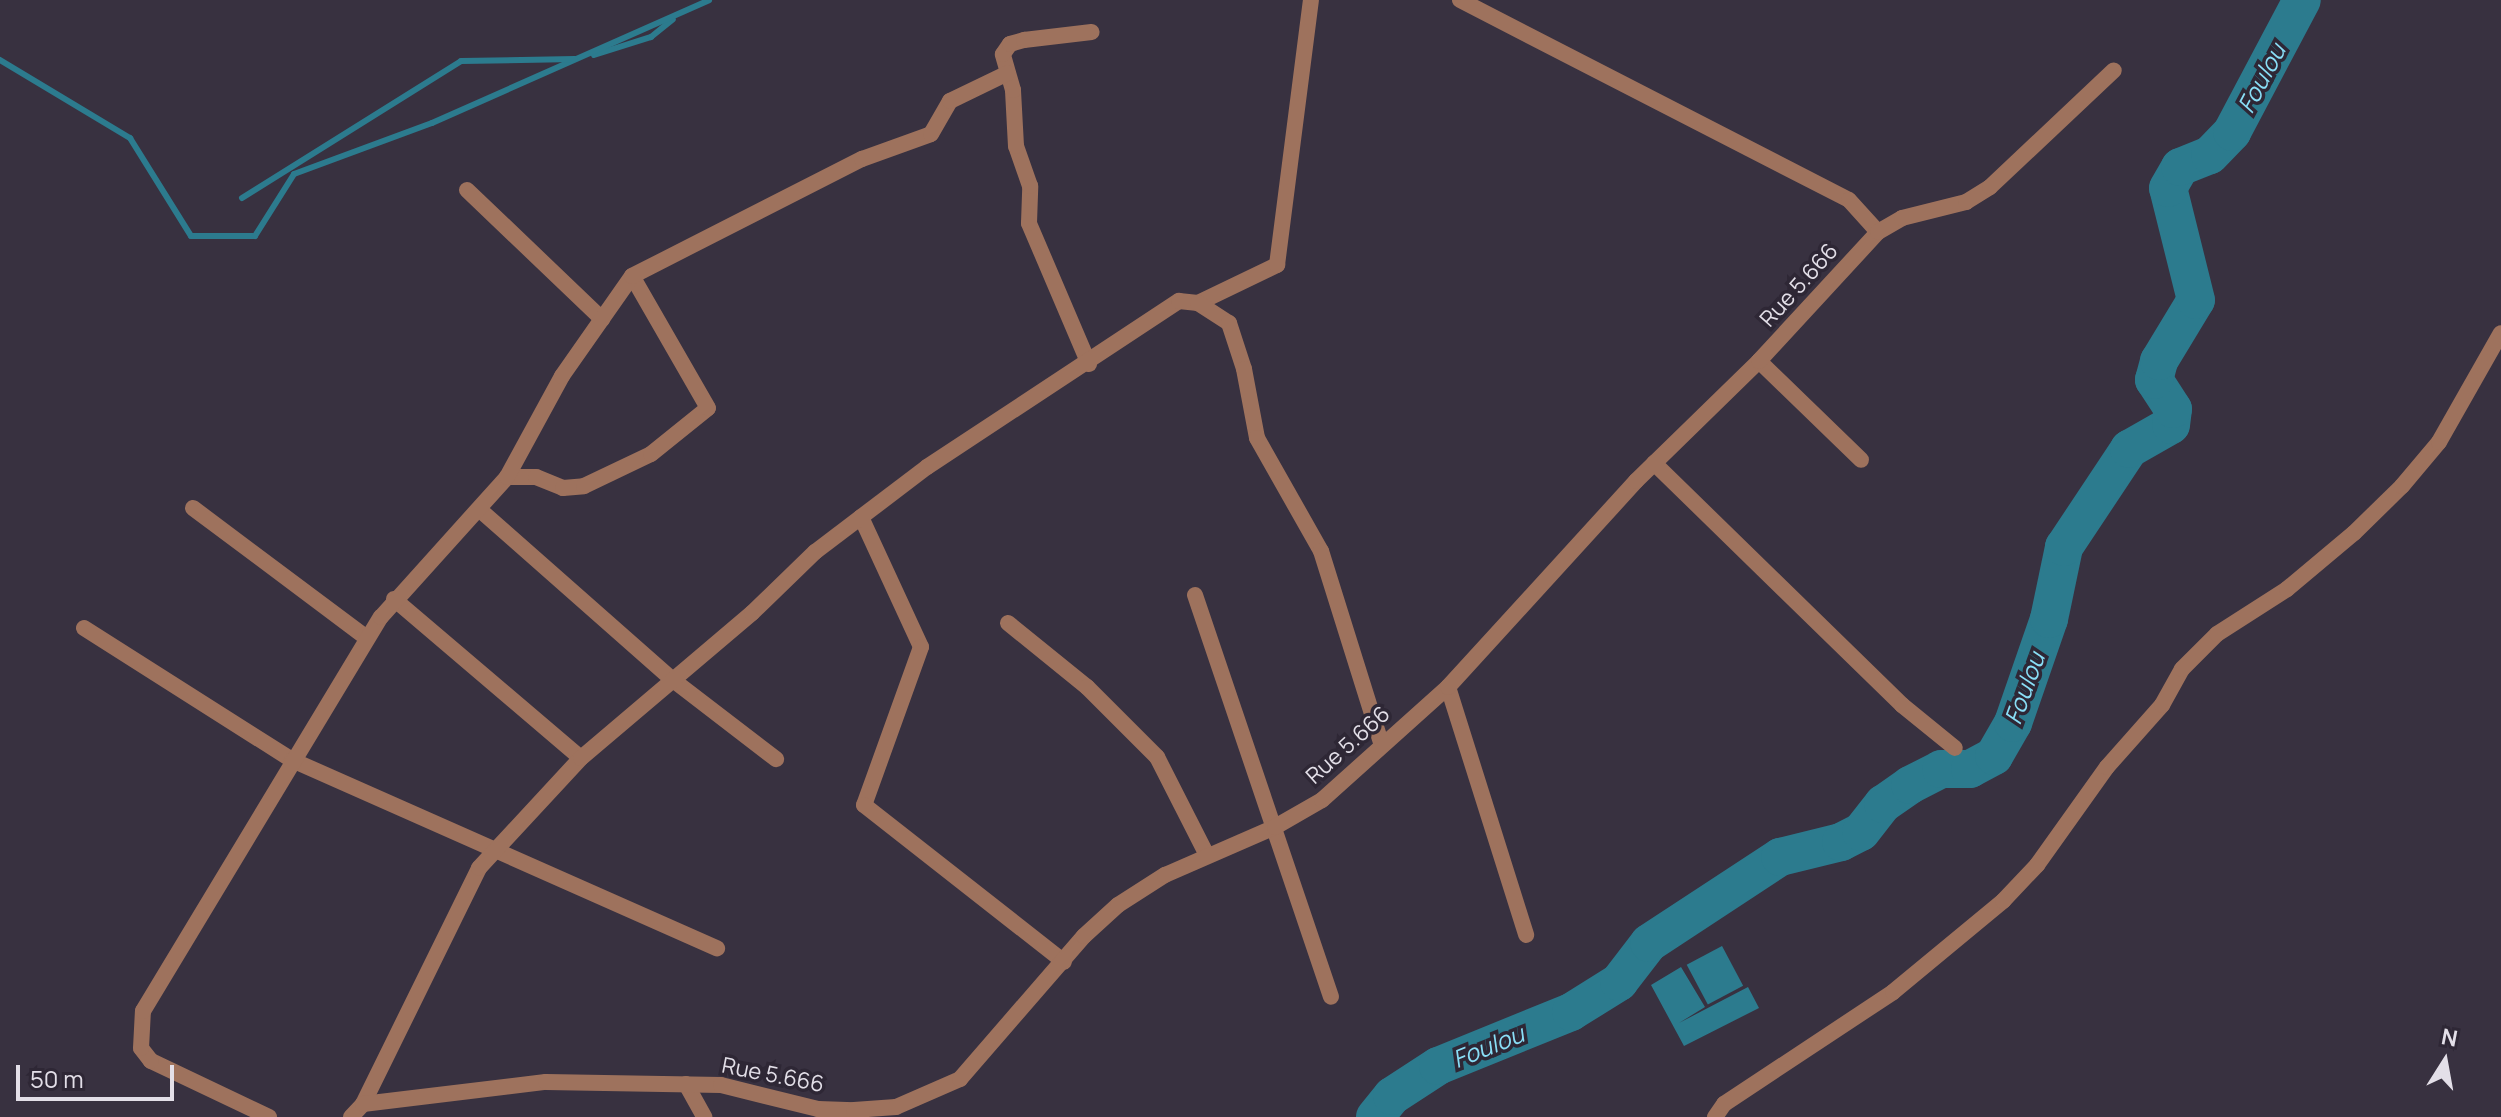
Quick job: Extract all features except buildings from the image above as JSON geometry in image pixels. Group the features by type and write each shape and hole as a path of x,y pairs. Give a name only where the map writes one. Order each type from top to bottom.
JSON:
{"street":[{"path":"351,1117 363,1104 462,896 491,852 581,758 861,517 927,467 1158,318 1169,305 1198,303 1277,265 1311,0"},
{"path":"1460,0 1849,200 1878,232"},
{"path":"1089,364 1029,223 1030,186 1016,146 1003,54 1010,44 1092,32"},
{"name":"Rue 5.666","path":"363,1104 546,1082 686,1084 757,1091 818,1109 896,1107 960,1079 1118,905 1207,855 1275,827 1322,800 1381,743 1448,687 1654,463 1759,361 1878,232 1902,218 1966,202 1990,187 2114,70"},
{"path":"269,1117 151,1061 141,1048 139,1031 155,989 203,918 292,760 394,599 480,510 507,477 562,376 632,276 862,159 931,134 950,101 1008,73"},
{"path":"467,190 602,319"},
{"path":"507,477 536,477 563,488 584,486 642,460 708,408 632,276"},
{"path":"1198,303 1229,323 1244,369 1257,438 1321,551 1381,743"},
{"path":"1715,1117 1724,1104 1893,992 2003,901 2037,865 2107,767 2162,705 2182,669 2217,634 2287,589 2354,533 2402,486 2439,442 2501,333"},
{"path":"1759,361 1861,460"},
{"path":"1654,463 1902,705 1955,748"},
{"path":"193,508 367,638"},
{"path":"480,510 673,680 776,759"},
{"path":"861,517 921,647 864,805 1064,962"},
{"path":"1195,595 1331,997"},
{"path":"394,599 581,758"},
{"path":"1008,623 1087,687 1157,757 1207,855"},
{"path":"84,628 292,760 491,852 717,948"},
{"path":"1448,687 1526,935"},
{"path":"686,1084 704,1117"}],"water":[{"path":"1722,946 1743,986 1708,1005 1687,965"},
{"path":"1681,967 1705,1007 1679,1023 1748,987 1759,1008 1684,1046 1651,985"}],"waterway":[{"path":"0,60 130,138 191,236 255,236 294,174 432,123 709,0"},
{"name":"Foulou","path":"1375,1117 1392,1096 1438,1066 1571,1012 1619,982 1649,943 1780,857 1841,842 1861,832 1883,804 1910,785 1941,769 1970,769 1994,756 2013,723 2049,619 2064,547 2129,449 2171,425 2173,409 2154,380 2159,361 2196,300 2168,188 2180,167 2210,155 2232,132 2302,0"},
{"path":"594,55 651,37 673,19"},
{"path":"242,198 461,61 575,59"}]}
